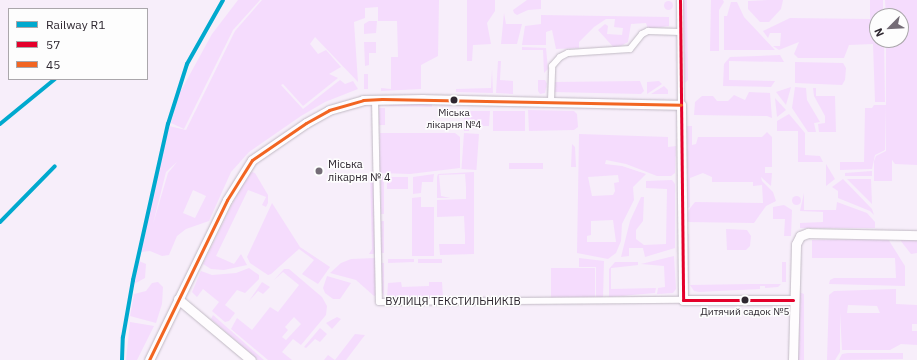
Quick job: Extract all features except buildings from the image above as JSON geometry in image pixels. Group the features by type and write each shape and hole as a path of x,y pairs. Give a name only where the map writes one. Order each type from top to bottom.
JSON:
{"street":[{"path":"680,0 683,300"},
{"path":"551,101 552,66 560,57 568,53 630,50 642,34 648,32 680,32"},
{"path":"149,360 226,200 252,160 306,123 329,110 363,100 375,99 551,101 681,105"},
{"name":"ВУЛИЦЯ ТЕКСТИЛЬНИКІВ","path":"375,99 379,302 793,300"},
{"path":"793,360 793,300 796,244 800,236 808,233 917,235"},
{"path":"178,299 251,360"}],"shaded area":[{"path":"238,0 260,0 233,30 184,129 171,123 178,96 212,34"},
{"path":"262,0 439,0 438,56 421,65 421,89 381,91 381,88 391,89 391,57 398,57 397,21 378,21 378,7 365,8 365,18 354,22 358,82 315,37 310,44 318,54 326,50 341,67 329,74 338,78 303,106 283,84 281,85 303,109 340,80 345,84 353,81 358,89 325,102 301,116 249,152 231,172 209,221 186,229 177,236 169,255 162,256 150,251 140,252 169,126 186,130 235,31","holes":["177,162 168,173 153,224 166,172","193,190 206,196 195,218 183,213"]},
{"path":"467,0 495,0 495,11 487,23 491,44 473,45 472,61 467,61"},
{"path":"527,0 541,0 541,9 528,10 517,15 514,13 513,10"},
{"path":"668,0 673,5 668,10 663,5"},
{"path":"681,0 687,0 688,80 685,83"},
{"path":"711,0 723,0 724,2 719,10 719,51 710,51"},
{"path":"783,0 781,9 769,22 760,22 748,9 748,1"},
{"path":"870,0 883,0 883,8 870,8"},
{"path":"885,0 917,0 917,165 895,164 892,160 892,181 874,181 874,161 876,156 886,151 886,48 909,48 909,8 886,8"},
{"path":"731,2 737,2 744,17 775,50 724,50 724,16 727,16"},
{"path":"504,13 506,24 522,24 517,44 501,44"},
{"path":"541,15 669,17 669,26 648,29 646,23 631,24 628,42 615,49 598,30 605,24 608,26 607,34 622,35 623,28 614,27 615,19 606,19 594,27 579,42 579,48 556,49 552,30 546,32 546,45 522,45 525,26 541,24"},
{"path":"790,18 869,19 869,44 849,45 844,58 798,58 794,54 799,42 779,50 773,46 780,46 781,33 770,33 768,38 763,31"},
{"path":"369,21 377,21 376,33 364,34 364,24"},
{"path":"364,42 376,42 376,53 369,53 369,65 365,66"},
{"path":"522,47 546,48 548,69 544,73 543,50 522,50"},
{"path":"873,48 884,48 885,102 875,102"},
{"path":"780,55 784,62 729,61 729,80 775,81 771,87 723,86 724,64 730,57"},
{"path":"498,61 501,61 500,80 513,81 513,94 496,93"},
{"path":"795,62 843,63 846,68 845,80 842,85 795,83"},
{"path":"492,69 493,93 456,92 456,89 491,88"},
{"path":"364,74 368,74 368,89 364,89"},
{"path":"538,80 545,80 547,84 545,93 540,94 538,91"},
{"path":"640,81 644,91 641,94 553,92 553,82"},
{"path":"659,81 662,84 647,94 647,82"},
{"path":"664,86 668,90 668,94 651,94"},
{"path":"791,87 786,105 776,92"},
{"path":"795,87 806,88 807,100 820,122 814,123 816,132 808,132 792,108"},
{"path":"813,88 816,88 816,96 835,96 836,132 819,132 818,124 825,123 825,116 814,96"},
{"path":"749,92 770,93 772,118 767,116 694,115 695,102 702,96 713,96 717,101 728,101 734,95 745,100"},
{"path":"775,98 786,110 777,117"},
{"path":"389,103 432,104 432,107 389,106"},
{"path":"874,105 886,105 885,150 875,155 872,169 840,170 840,162 864,162 865,108 872,108"},
{"path":"379,108 385,108 385,125 379,125"},
{"path":"528,110 574,111 577,114 578,127 574,130 529,131"},
{"path":"464,111 490,111 489,126 469,126 469,131 464,131"},
{"path":"493,111 525,111 525,131 493,131"},
{"path":"789,114 805,133 805,155 820,156 823,162 798,162 798,131 777,131 777,121"},
{"path":"686,126 692,126 692,145 696,144 698,137 762,137 767,132 772,137 772,167 765,167 765,173 772,173 771,186 761,177 762,181 773,192 776,201 766,206 754,223 687,222 687,212 695,202 763,203 762,185 753,186 753,182 712,182 712,177 703,173 690,178 690,207 686,209"},
{"path":"380,133 455,133 460,137 460,168 410,174 380,173"},
{"path":"464,133 479,134 476,170 461,169"},
{"path":"579,134 668,137 668,147 676,146 675,173 671,176 657,176 626,164 606,160 605,164 622,166 646,174 633,187 634,200 622,224 621,241 616,253 608,259 577,253","holes":["618,175 619,182 614,183 615,191 613,195 592,196 588,177","613,220 616,242 587,242 587,236 591,235 591,221"]},
{"path":"572,144 575,147 576,167 571,167"},
{"path":"509,163 543,163 543,169 509,169"},
{"path":"826,164 835,179 826,186"},
{"path":"872,171 872,176 845,176 845,173"},
{"path":"252,172 255,173 268,195 268,203 266,207 262,205 266,197 248,190 216,256 234,264 241,254 247,265 224,270 211,269 203,264 245,178"},
{"path":"474,172 474,254 440,255 439,244 465,244 464,216 437,217 437,200 466,199 466,187 465,174 439,175 441,196 450,198 437,198 438,174"},
{"path":"370,174 374,176 375,254 369,254 372,249"},
{"path":"434,174 433,182 422,182 421,193 413,194 413,177"},
{"path":"381,177 384,177 384,214 381,214"},
{"path":"387,177 408,177 408,189 387,189"},
{"path":"843,179 872,209 874,215 870,211 838,198 838,191 832,187"},
{"path":"847,179 871,179 872,204"},
{"path":"672,180 675,184 675,248 645,257 643,248 629,248 629,256 621,257 630,221 641,197 644,197 643,221 636,230 636,239 644,245 666,244 667,189 646,188 646,181"},
{"path":"804,193 804,210 836,210 837,202 867,213 875,222 875,228 800,228 800,223 823,222 823,212 800,211"},
{"path":"796,195 801,200 796,205 791,200"},
{"path":"421,197 421,207 434,207 434,256 412,256 412,198"},
{"path":"272,203 300,247 330,267 318,284 302,274 314,260 299,249 268,275 250,263 247,257"},
{"path":"784,205 792,210 791,236 784,236 785,219 773,219 773,207"},
{"path":"381,221 384,221 384,253 381,253"},
{"path":"726,229 747,230 751,236 750,246 746,250 727,250"},
{"path":"688,234 689,234 689,283"},
{"path":"910,237 917,240 917,253 911,254 900,240"},
{"path":"888,239 905,266 905,286 829,284 830,280 834,278 896,278 895,258 812,258 812,240"},
{"path":"674,256 676,289 673,293 657,294 658,288 665,287 664,266 641,264"},
{"path":"375,258 376,295 374,296 356,280 330,273 341,263 351,259"},
{"path":"579,258 604,261 603,298 596,298 596,267 579,267"},
{"path":"388,259 414,259 414,262 388,263"},
{"path":"418,259 442,259 442,263 418,263"},
{"path":"139,261 146,264 145,278 134,284"},
{"path":"615,262 638,262 638,265 611,268 611,289 656,288 655,293 609,297 609,269"},
{"path":"782,262 786,262 786,282 782,282"},
{"path":"381,263 384,263 384,296 381,290"},
{"path":"249,268 259,275 259,279 245,293 237,290 225,305 235,313 229,321 225,322 212,311 219,302 203,289 197,297 192,292 201,271 212,275 236,273"},
{"path":"551,268 595,268 595,298 551,298"},
{"path":"284,269 289,269 322,297 327,306 326,315 301,345 293,339 282,352 292,360 268,360 231,329 237,318 252,330 270,307 278,312 299,285 283,272 274,280","holes":["294,317 301,324 286,340 282,337 288,330 285,327"]},
{"path":"327,276 351,283 340,299 333,299 325,293 323,288"},
{"path":"158,282 163,287 162,304 156,323 130,316 134,294 146,291 152,283"},
{"path":"262,282 270,287 263,294 258,291 249,301"},
{"path":"401,282 402,287 429,286 429,282 442,282 443,298 387,298 388,283"},
{"path":"781,284 778,287 765,288 765,286 760,286 760,289 699,292 694,291 690,285"},
{"path":"896,289 896,304 917,305 917,324 912,324 912,331 917,331 917,345 901,344 890,350 842,350 840,312 840,352 835,360 827,360 829,295 834,291","holes":["848,305 877,306 880,313 847,313"]},
{"path":"799,292 804,294 804,360 795,360"},
{"path":"213,315 264,360 258,360 211,319"},
{"path":"337,317 341,319 332,329 326,323"},
{"path":"130,322 154,326 137,360 126,360"},
{"path":"320,328 327,334 320,342 315,339 306,348 304,347"},
{"path":"355,334 365,335 346,360 335,360"},
{"path":"903,353 903,359 839,360 842,354"},
{"path":"328,355 335,360 324,360"}],"rail line":[{"name":"R1","path":"122,360 123,337 133,280 168,124 187,64 223,0"},
{"name":"R1","path":"0,124 54,80"},
{"name":"R1","path":"0,222 55,166"}],"transit line":[{"name":"57","path":"680,0 683,300 793,300"},
{"name":"45","path":"149,360 227,200 252,160 306,123 329,110 363,100 382,99 681,105"}],"place":[{"name":"Міська лікарня №4","path":"454,100"},
{"name":"Міська лікарня № 4","path":"319,171"},
{"name":"Дитячий садок №5","path":"745,300"}]}
